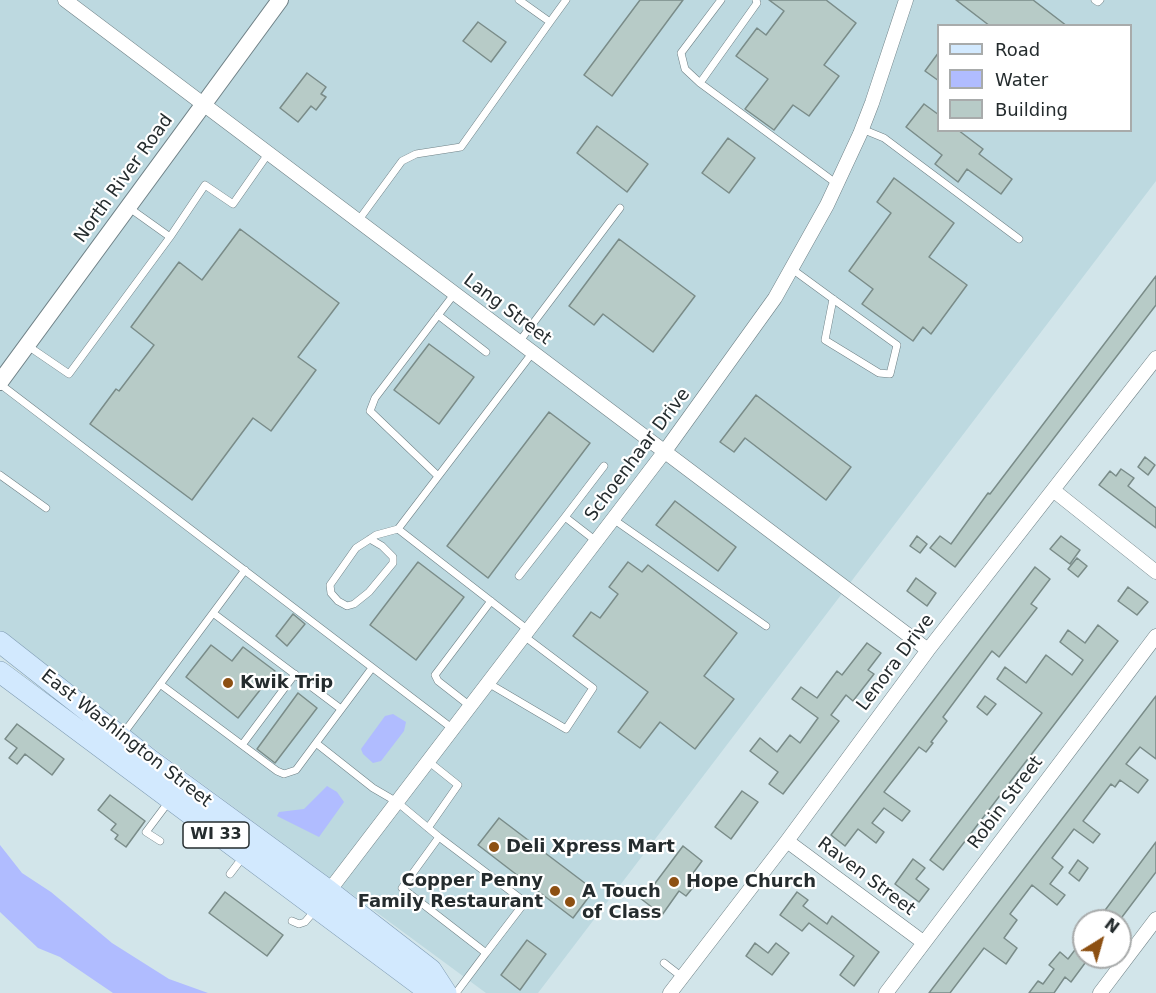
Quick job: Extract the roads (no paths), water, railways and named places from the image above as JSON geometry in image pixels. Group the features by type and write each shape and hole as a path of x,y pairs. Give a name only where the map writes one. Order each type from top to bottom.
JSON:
{"main road":[{"name":"East Washington Street","path":"0,642 121,737 244,855 420,985 436,993"},
{"name":"East Washington Street","path":"0,672 56,715 176,792 257,838 431,970 447,993"}],"street":[{"name":"Lang Street","path":"65,0 80,7 268,154 928,650"},
{"name":"North River Road","path":"0,383 280,0"},
{"name":"Schoenhaar Drive","path":"329,891 665,451 775,298 837,184 862,129 906,0"},
{"name":"Lenora Drive","path":"670,993 787,841 928,650 1156,358"},
{"path":"1053,490 1156,572"},
{"name":"Robin Street","path":"886,993 1156,636"},
{"name":"Raven Street","path":"787,841 923,942"},
{"path":"1100,993 1156,919"}],"lane":[{"path":"519,0 550,22"},
{"path":"358,221 402,161 416,154 460,147 566,0"},
{"path":"721,0 681,53 685,69 700,83 837,184"},
{"path":"700,83 757,3 756,0"},
{"path":"1095,0 1098,3 1100,0"},
{"path":"862,129 884,138 1019,239"},
{"path":"27,345 69,374 206,184 233,204 268,154"},
{"path":"128,207 170,237"},
{"path":"519,342 620,208"},
{"path":"792,269 897,345 890,374 879,373 825,340 833,299"},
{"path":"438,476 370,411 375,398 455,293"},
{"path":"438,315 486,352"},
{"path":"370,539 382,546 393,557 393,563 369,592 354,604 347,606 331,593 330,585 356,549 370,539 376,535 398,529 534,352"},
{"path":"0,383 453,729"},
{"path":"519,576 604,466"},
{"path":"0,475 46,508"},
{"path":"565,517 596,541"},
{"path":"613,519 766,626"},
{"path":"398,529 491,601 593,688 566,729 488,683"},
{"path":"121,737 245,570"},
{"path":"470,706 438,681 435,675 491,601"},
{"path":"213,613 342,709"},
{"path":"160,684 242,746 284,774 296,770 372,668"},
{"path":"242,746 295,674"},
{"path":"56,715 69,696"},
{"path":"316,743 373,788 397,802 525,902 456,993"},
{"path":"428,761 458,785 428,828"},
{"path":"160,841 146,832 176,792"},
{"path":"440,837 402,888 486,953"},
{"path":"230,874 257,838"},
{"path":"292,921 299,924 305,922 329,891"},
{"path":"664,963 682,977"}],"water":[{"path":"393,714 406,722 404,731 381,761 373,763 361,749 385,716"},
{"path":"327,786 337,792 344,802 319,837 277,816 279,812 304,809"},
{"path":"0,845 22,873 51,892 112,943 169,979 208,993 113,993 60,957 38,948 0,912"}],"place":[{"name":"Kwik Trip","path":"228,683"},
{"name":"Deli Xpress Mart","path":"494,847"},
{"name":"Hope Church","path":"674,882"},
{"name":"Copper Penny Family Restaurant","path":"555,891"},
{"name":"A Touch of Class","path":"570,902"}]}
